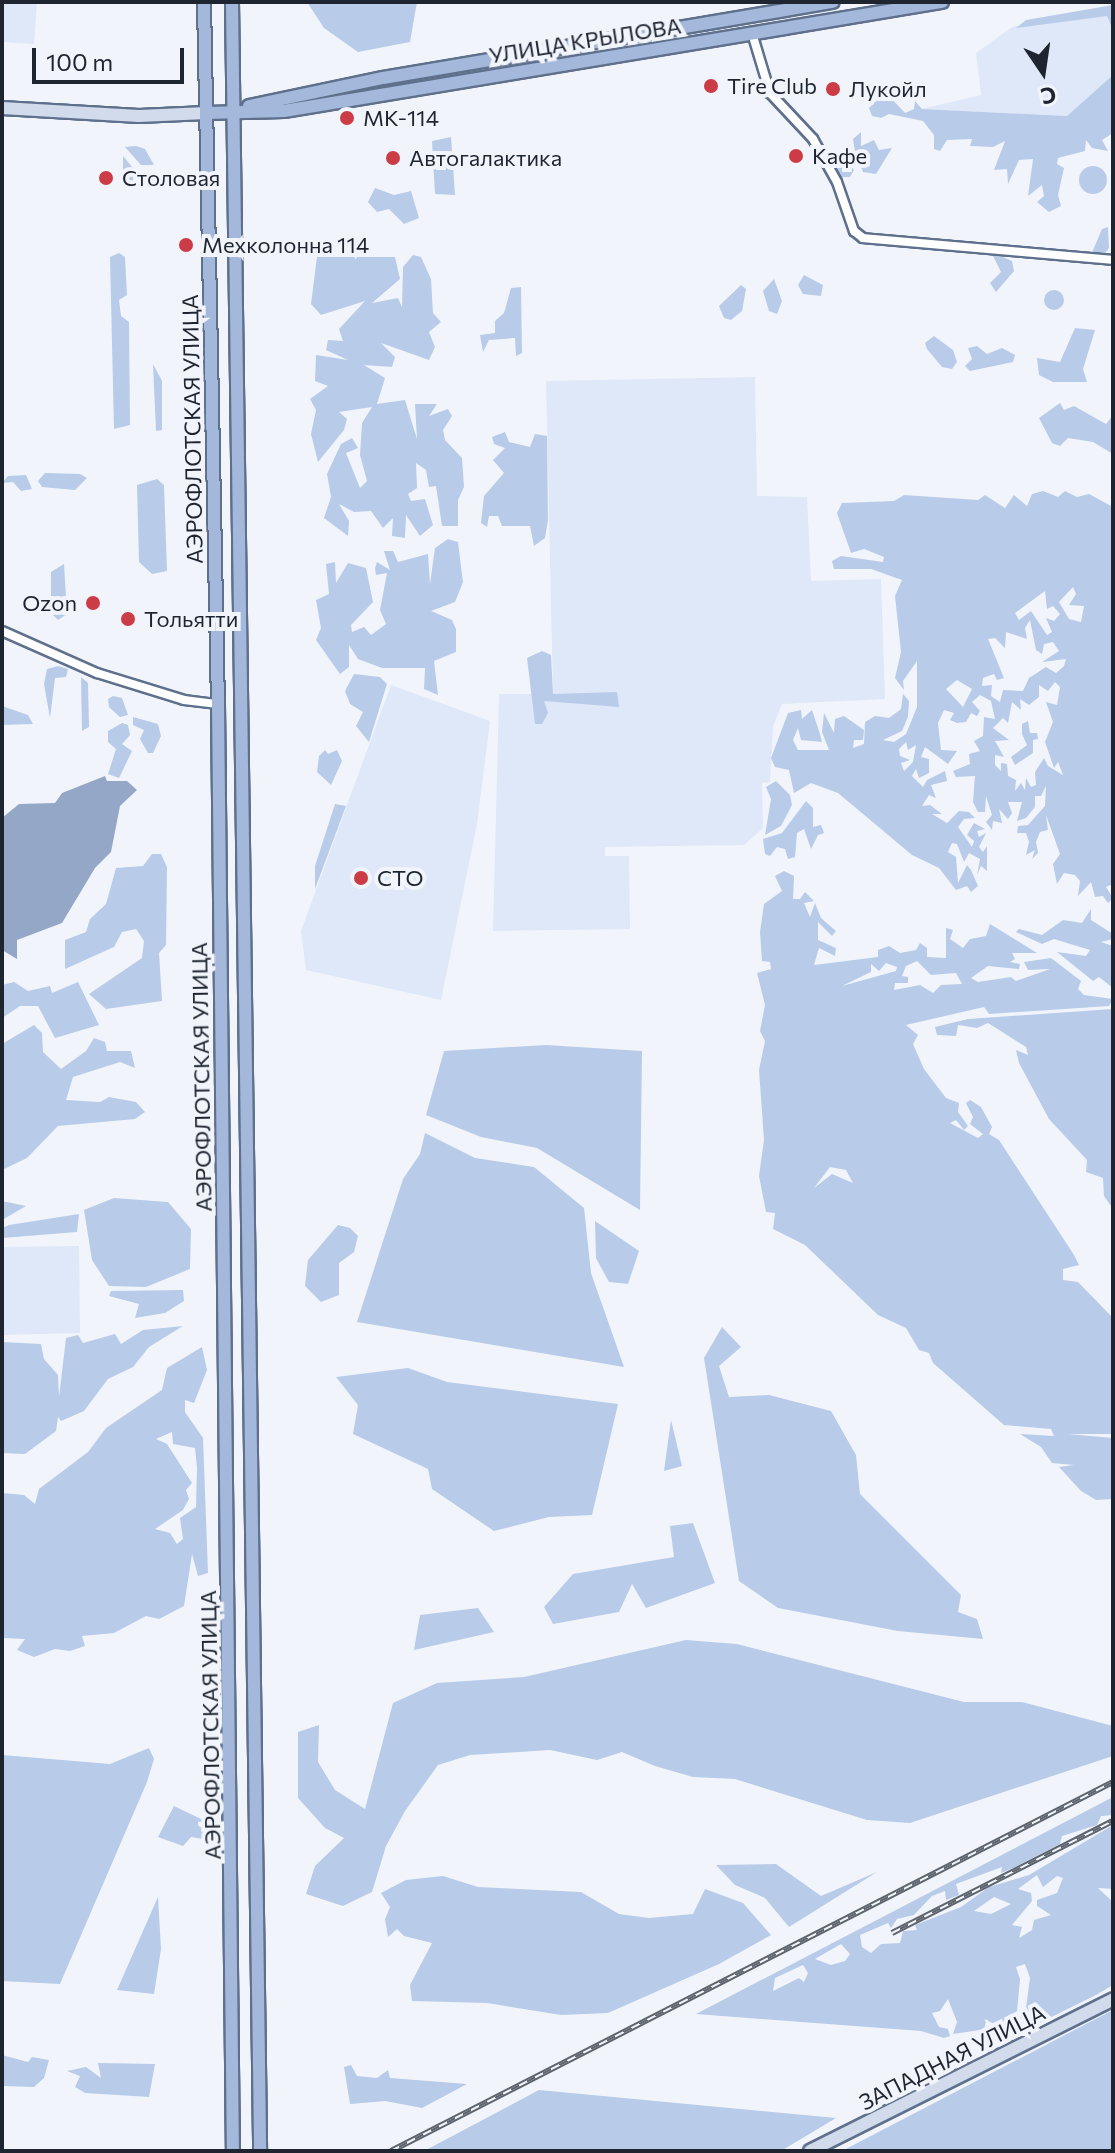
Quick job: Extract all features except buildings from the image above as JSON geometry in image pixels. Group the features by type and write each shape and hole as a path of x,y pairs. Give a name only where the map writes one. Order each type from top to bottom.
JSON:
{"main road":[{"name":"АЭРОФЛОТСКАЯ УЛИЦА","path":"204,2 218,704 233,2151"},
{"name":"АЭРОФЛОТСКАЯ УЛИЦА","path":"232,2 260,2151"},
{"name":"УЛИЦА КРЫЛОВА","path":"206,113 234,110 383,78 833,2"},
{"name":"УЛИЦА КРЫЛОВА","path":"234,110 284,111 942,2"}],"street":[{"path":"752,33 770,93 813,139 837,182 854,231 863,238 1113,260"},
{"path":"2,108 139,116 206,113"},
{"path":"2,631 97,673 184,700 218,704"},
{"name":"ЗАПАДНАЯ УЛИЦА","path":"810,2151 1113,1999"}],"shaded area":[{"path":"2,2 37,2 34,44 2,42"},
{"path":"307,2 417,2 410,42 358,52 324,28"},
{"path":"1113,5 1113,30 1107,16 1016,28 1026,20"},
{"path":"1113,7 1113,80 1067,116 921,109 981,95 976,53 1012,27"},
{"path":"1113,75 1113,133 1102,140 1108,151 1092,148 1086,140 1085,151 1058,158 1057,164 1064,168 1058,195 1061,206 1049,212 1037,202 1044,196 1042,185 1028,196 1033,159 1019,160 1008,184 1007,169 994,170 1005,141 993,147 970,146 972,139 947,140 940,151 934,149 934,135 923,121 889,114 881,118 872,116 869,108 880,97 890,97 905,113 914,109 915,101 922,109 1067,116"},
{"path":"861,132 861,146 874,140 879,150 892,148 876,174 863,172 855,152 853,139"},
{"path":"451,137 455,195 435,194 432,141"},
{"path":"125,147 145,149 154,165 141,165"},
{"path":"842,153 854,170 850,177 841,177 835,169"},
{"path":"123,156 137,173 136,187 127,188 123,180"},
{"path":"1093,166 1103,170 1107,180 1103,190 1093,194 1083,190 1079,180 1083,170"},
{"path":"375,188 394,195 411,191 419,218 404,224 389,209 377,212 368,202"},
{"path":"1108,227 1109,248 1103,256 1091,255 1102,229"},
{"path":"991,252 1012,261 1014,271 996,292 990,283 1001,272"},
{"path":"119,253 125,257 127,295 119,300 121,316 129,322 130,425 114,429 110,257"},
{"path":"413,255 421,257 431,279 433,313 441,322 429,332 435,347 429,360 381,343 395,357 392,367 364,365 385,378 377,404 405,400 417,439 415,404 437,404 429,416 448,409 452,416 443,430 445,440 462,458 464,487 458,500 458,526 442,526 436,486 429,487 426,470 416,463 417,488 408,494 411,501 425,499 433,525 420,536 406,515 405,538 392,536 393,518 383,528 371,511 354,512 339,504 349,521 348,536 324,518 331,497 327,474 341,444 352,438 358,448 346,453 360,488 367,481 360,455 362,423 372,407 339,412 347,419 344,430 318,462 311,434 316,410 310,399 328,386 315,381 316,355 348,360 326,350 328,340 343,341 339,329 365,301 321,315 311,304 317,257 395,257 400,279 372,303 398,298 402,307 403,267"},
{"path":"804,275 823,285 821,296 803,294 798,285"},
{"path":"774,279 782,301 777,314 769,311 763,291"},
{"path":"741,285 746,289 742,311 731,320 724,318 719,306"},
{"path":"521,287 522,353 516,356 515,338 489,340 483,352 480,335 495,333 495,321 504,313 511,288"},
{"path":"1054,290 1061,293 1064,300 1061,307 1054,310 1047,307 1044,300 1047,293"},
{"path":"1075,328 1095,330 1083,369 1087,382 1053,382 1039,375 1037,358 1060,362"},
{"path":"934,336 953,350 957,362 952,369 942,367 927,349 925,343"},
{"path":"977,346 987,354 1002,348 1015,355 1013,362 970,371 965,366 972,359 968,348"},
{"path":"153,364 162,381 162,430 156,431"},
{"path":"755,377 757,496 807,497 811,581 881,579 885,699 782,704 773,726 770,782 762,783 763,828 744,845 605,847 605,856 629,856 630,929 493,931 499,694 553,694 546,381"},
{"path":"1060,403 1064,410 1074,406 1106,424 1113,415 1113,454 1093,442 1068,438 1060,446 1052,443 1039,418"},
{"path":"505,432 509,442 530,447 535,434 547,436 548,520 545,538 534,546 530,526 502,526 498,516 489,516 487,527 481,523 484,496 504,473 493,460 505,448 494,444 492,437"},
{"path":"45,473 80,474 87,478 75,490 42,487 38,481"},
{"path":"26,475 32,489 21,491 13,482 2,483 8,476"},
{"path":"157,479 164,485 167,571 152,574 139,562 137,485"},
{"path":"1043,491 1058,497 1065,491 1077,497 1089,494 1113,507 1113,884 1106,887 1113,898 1108,903 1103,896 1095,897 1091,882 1078,896 1080,881 1075,875 1064,873 1057,884 1053,864 1060,854 1046,815 1048,830 1040,832 1036,842 1038,853 1032,859 1035,850 1026,855 1029,842 1026,833 1017,833 1018,826 1028,825 1045,806 1046,786 1041,796 1035,796 1035,807 1026,818 1017,821 1022,802 1008,802 1012,813 1008,819 999,809 1002,823 993,821 992,830 986,822 992,815 986,796 985,812 978,812 973,802 975,776 956,777 953,771 970,764 969,754 980,751 974,741 983,736 984,717 995,719 991,701 980,695 972,702 980,711 977,716 971,713 966,722 950,720 954,713 944,710 938,723 941,750 957,751 948,764 925,747 921,757 929,759 929,773 919,778 916,769 912,776 923,787 927,780 945,771 947,781 931,785 936,798 929,795 922,806 930,805 942,814 932,814 947,823 959,811 969,812 975,818 964,819 958,827 972,847 974,841 967,835 974,823 985,829 977,831 979,837 986,833 979,847 983,852 987,846 987,871 981,866 977,875 980,859 969,853 964,862 957,844 952,843 948,852 956,857 958,883 967,865 971,870 978,886 971,892 967,886 956,890 939,868 912,855 838,793 811,783 794,793 789,770 775,767 771,758 788,713 801,710 802,719 812,710 820,734 822,742 801,740 798,728 793,740 798,750 829,750 822,732 824,713 834,733 835,719 844,716 864,730 863,740 854,740 853,748 864,744 865,722 875,716 889,718 901,709 903,694 909,701 908,717 902,731 883,740 894,742 906,734 917,707 917,661 903,681 904,690 895,678 901,652 895,596 902,580 871,569 834,569 832,561 841,556 883,562 884,557 864,549 851,553 837,513 842,503 894,501 904,495 978,500 985,495 1005,508 1014,495 1027,506 1032,494","holes":["1073,587 1076,594 1069,605 1084,606 1081,622 1069,619 1059,602","1045,591 1047,609 1053,606 1060,614 1054,621 1046,618 1052,632 1047,635 1031,611 1019,620 1015,613","1030,620 1036,650 1042,654 1044,644 1053,642 1059,651 1042,662 1066,659 1064,666 1056,673 1046,667 1029,678 1023,691 1003,690 1000,702 991,696 992,685 982,686 983,678 994,674 997,680 1004,678 988,639 995,638 1005,648 1006,632 1027,639 1025,628","957,680 972,689 963,707 946,689","1055,682 1060,687 1057,705 1046,702 1053,722 1045,742 1054,768 1058,762 1063,775 1048,766 1044,758 1035,772 1036,785 1031,787 1026,778 1025,790 1021,783 1015,791 1016,780 1008,776 1007,764 1001,763 1001,771 995,765 995,755 1004,757 995,741 1009,740 993,728 1003,718 1008,723 1012,702 1021,710 1020,699 1029,705 1039,697 1039,685 1048,691","906,742 908,750 916,745 913,762 904,771 901,763 910,760 900,756 899,749"]},
{"path":"448,539 458,542 463,582 455,602 431,611 452,620 456,629 456,652 434,661 438,695 424,689 425,668 382,668 358,659 349,645 349,667 340,674 316,640 321,628 316,600 329,594 326,564 335,562 336,583 348,563 366,568 373,602 351,625 352,632 364,627 371,635 386,624 380,610 387,573 376,575 375,568 377,562 390,570 384,551 393,551 398,562 428,554 430,584 435,548"},
{"path":"64,564 67,614 58,620 51,613 51,572"},
{"path":"542,651 551,655 553,694 617,692 619,707 544,701 548,713 542,724 535,724 527,658"},
{"path":"58,666 68,669 66,677 55,678 50,718 44,684 47,669"},
{"path":"354,674 380,677 387,684 369,742 356,726 363,712 350,704 345,691"},
{"path":"81,677 88,683 89,727 82,731"},
{"path":"391,685 490,721 477,824 441,1000 306,970 301,931"},
{"path":"113,696 122,698 128,715 120,717 109,707 108,699"},
{"path":"2,706 28,715 33,724 2,725"},
{"path":"133,717 158,724 161,736 153,753 148,753 140,739 144,730 133,725"},
{"path":"1028,721 1030,733 1037,733 1038,739 1033,740 1033,753 1015,765 1011,757 1027,745 1022,724"},
{"path":"122,723 128,725 130,735 122,744 132,751 119,778 108,774 116,749 108,742 108,731"},
{"path":"325,750 328,754 337,750 342,761 331,785 317,772 319,756"},
{"path":"105,776 107,781 127,781 137,790 120,806 111,852 95,868 62,923 17,940 17,959 2,950 2,818 19,804 55,803 62,793"},
{"path":"776,781 790,795 792,805 781,826 765,835 771,799 766,787"},
{"path":"806,801 813,808 813,827 821,825 824,833 818,835 811,849 804,829 797,833 795,857 788,859 785,849 777,847 770,856 765,854 763,839 782,833"},
{"path":"335,804 346,806 315,889 315,866"},
{"path":"152,854 161,854 167,867 166,945 159,953 162,1001 106,1009 89,994 142,958 144,941 136,929 122,932 114,947 65,969 65,940 86,932 90,919 106,904 116,868 143,866"},
{"path":"784,871 794,876 793,899 800,899 805,892 814,901 804,903 810,917 815,903 821,918 836,931 832,936 818,922 818,940 836,948 835,956 819,948 814,965 878,957 878,950 889,946 900,953 916,950 920,943 927,948 927,957 946,958 946,928 953,930 950,939 963,948 970,939 986,936 990,924 1037,953 1012,953 1015,959 1010,962 1020,964 1019,969 988,966 971,978 978,982 1011,977 1016,981 1050,969 1028,970 1024,962 1051,958 1081,981 1078,989 1084,995 1113,999 1109,1006 989,1014 984,1007 906,1025 918,1035 913,1044 924,1069 946,1098 959,1103 958,1112 968,1126 964,1130 956,1120 950,1123 978,1138 983,1134 970,1124 973,1117 966,1103 970,1100 981,1107 992,1127 989,1134 999,1140 1079,1265 1063,1269 1063,1280 1078,1282 1113,1318 1113,1434 1068,1434 1113,1438 1113,1499 1096,1500 1081,1491 1059,1467 1074,1465 1052,1463 1041,1447 1020,1434 1054,1436 1051,1429 1004,1425 933,1363 929,1353 919,1350 906,1328 878,1315 805,1245 773,1229 775,1213 766,1212 759,1176 764,1140 759,1070 765,1041 760,1031 765,1005 757,973 771,969 770,962 762,961 760,932 764,904 782,891 775,876","holes":["917,961 931,975 956,973 962,984 941,985 933,993 920,985 894,990 895,983 908,983 908,977 902,976 906,966","886,963 897,967 896,971 842,986 871,972 871,964 879,971","830,1167 846,1170 853,1183 832,1174 814,1188"]},
{"path":"1091,909 1091,920 1113,934 1113,939 1101,942 1113,946 1113,988 1099,977 1093,981 1057,952 1086,956 1090,950 1054,939 1042,944 1016,932 1019,929 1042,935 1063,920 1082,923"},
{"path":"14,982 28,991 50,986 52,993 78,982 99,1025 55,1038 38,1006 20,1006 2,1018 2,985"},
{"path":"1113,1009 1113,1209 1104,1196 1103,1178 1086,1172 1087,1160 1049,1119 1019,1063 1016,1050 1028,1055 1026,1047 988,1023 977,1028 958,1025 956,1036 937,1035 935,1027 968,1019"},
{"path":"34,1025 42,1033 43,1052 61,1069 86,1051 94,1038 105,1042 107,1051 131,1051 135,1068 120,1062 73,1077 66,1100 100,1102 109,1097 136,1102 145,1112 135,1119 58,1126 27,1158 2,1170 2,1044"},
{"path":"546,1045 642,1051 640,1210 537,1148 481,1137 426,1115 444,1051"},
{"path":"425,1133 475,1158 534,1167 584,1208 591,1273 624,1367 357,1322 403,1179 420,1154"},
{"path":"114,1198 168,1202 191,1229 190,1269 146,1287 109,1286 92,1260 84,1210"},
{"path":"2,1201 26,1206 2,1220"},
{"path":"79,1214 77,1232 2,1238 2,1228 9,1225"},
{"path":"595,1221 639,1251 628,1284 609,1282 596,1258"},
{"path":"338,1225 350,1228 358,1236 354,1252 339,1263 339,1295 321,1302 305,1286 308,1260"},
{"path":"79,1246 80,1333 2,1335 2,1247"},
{"path":"183,1290 184,1301 165,1313 135,1318 139,1304 109,1296 111,1291"},
{"path":"183,1326 149,1347 133,1367 108,1379 84,1411 61,1421 58,1417 56,1431 25,1454 2,1453 2,1342 41,1344 44,1359 58,1375 59,1397 66,1338 78,1335 83,1343 115,1334 121,1344 143,1330"},
{"path":"722,1327 741,1347 719,1366 729,1397 769,1395 831,1411 856,1455 860,1494 961,1595 958,1612 977,1619 983,1639 898,1631 778,1608 739,1581 704,1358"},
{"path":"202,1347 207,1370 194,1403 185,1400 185,1412 203,1438 208,1573 198,1576 192,1554 184,1606 159,1619 146,1616 114,1633 82,1636 85,1646 70,1651 55,1649 34,1657 17,1650 25,1639 2,1638 2,1493 24,1495 35,1504 39,1489 88,1452 106,1428 162,1390 167,1368","holes":["172,1432 173,1444 195,1448 197,1468 196,1507 180,1518 183,1539 177,1544 170,1533 155,1529 183,1510 189,1499 186,1490 192,1483 167,1444 156,1439"]},
{"path":"408,1368 447,1382 618,1404 592,1515 549,1517 494,1531 432,1489 428,1469 353,1434 358,1405 336,1377"},
{"path":"671,1420 682,1466 664,1471"},
{"path":"693,1523 715,1583 646,1608 632,1584 619,1612 553,1624 544,1607 573,1574 674,1557 670,1526"},
{"path":"478,1608 494,1632 414,1650 420,1615"},
{"path":"686,1640 737,1644 964,1702 1022,1702 1113,1726 1113,1756 910,1823 867,1820 735,1779 693,1777 622,1752 597,1760 550,1750 470,1755 438,1765 405,1811 386,1846 372,1892 343,1906 306,1894 315,1866 344,1838 325,1828 298,1798 298,1732 319,1725 318,1762 335,1790 365,1809 393,1703 437,1683 524,1677"},
{"path":"149,1748 154,1759 147,1782 60,1984 2,1981 2,1755 110,1764"},
{"path":"1113,1797 1113,1815 1101,1816 1097,1825 1062,1836 1060,1844 1013,1868 1001,1873 1002,1867 956,1884 959,1895 946,1900 945,1891 932,1896 914,1915 897,1919 891,1928 888,1923 860,1935 862,1947 871,1953 881,1944 900,1943 903,1931 917,1930 915,1925 961,1907 989,1887 1029,1875 1113,1825 1113,1889 1098,1888 1113,1902 1113,1985 1096,1995 1007,2039 990,2041 980,2030 953,2034 957,2022 948,1999 940,2011 932,2013 939,2027 948,2029 950,2036 944,2038 921,2031 696,2014","holes":["1037,1875 1043,1887 1057,1876 1063,1878 1057,1893 1037,1900 1037,1906 1051,1915 1034,1920 1032,1930 1019,1938 1022,1927 1012,1925 1032,1901 1031,1893 1018,1889","994,1897 1011,1904 991,1914 974,1911","841,1944 850,1954 845,1961 831,1965 815,1959","1025,1964 1030,1978 1026,2008 1016,2023 1020,1979 1016,1967","803,1965 808,1973 804,1982 799,1978 773,1991 775,1978"]},
{"path":"174,1806 203,1820 203,1839 191,1837 183,1846 158,1837"},
{"path":"776,1864 821,1896 877,1872 789,1927 765,1898 735,1885 716,1865"},
{"path":"443,1876 478,1887 581,1892 619,1914 649,1918 693,1914 705,1889 743,1903 771,1935 719,1964 608,2013 561,2015 487,2003 412,2001 410,1985 432,1943 404,1936 397,1929 388,1937 385,1919 390,1907 381,1893 406,1880"},
{"path":"158,1897 161,1949 154,1994 117,1990"},
{"path":"1113,2010 1113,2151 842,2151 1082,2026"},
{"path":"2,2055 28,2062 32,2057 49,2060 44,2078 34,2087 2,2086"},
{"path":"98,2063 155,2064 149,2097 85,2093 75,2087 80,2076 67,2071 86,2067 101,2078"},
{"path":"351,2065 357,2076 377,2078 388,2070 390,2078 467,2084 422,2108 385,2101 350,2104 344,2067"},
{"path":"539,2090 836,2118 781,2151 424,2151"}],"railway":[{"path":"391,2151 1113,1782"},
{"path":"892,1933 1113,1821"}],"place":[{"name":"Tire Club","path":"711,86"},
{"name":"Лукойл","path":"833,89"},
{"name":"МК-114","path":"347,118"},
{"name":"Кафе","path":"796,156"},
{"name":"Автогалактика","path":"393,158"},
{"name":"Столовая","path":"106,178"},
{"name":"Мехколонна 114","path":"186,245"},
{"name":"Ozon","path":"93,603"},
{"name":"Тольятти","path":"128,619"},
{"name":"СТО","path":"361,878"}]}
